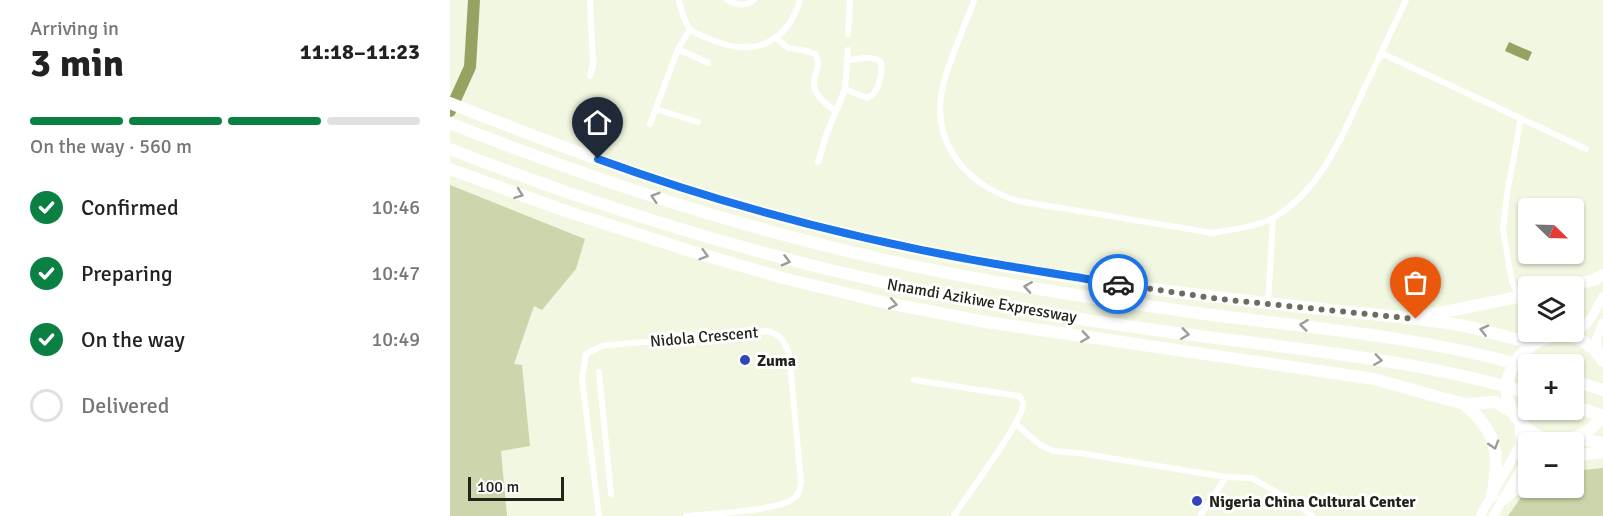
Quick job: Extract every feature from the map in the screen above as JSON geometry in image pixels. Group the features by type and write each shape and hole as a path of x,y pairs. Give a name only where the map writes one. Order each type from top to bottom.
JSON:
{"highway":[{"path":"450,103 633,172 717,199 880,240 996,264 1219,299 1469,327 1518,340"},
{"name":"Nnamdi Azikiwe Expressway","path":"450,123 629,189 772,233 887,260 990,281 1204,314 1339,329 1465,352 1518,365"},
{"name":"Nnamdi Azikiwe Expressway","path":"450,149 633,215 785,260 846,275 990,304 1096,321 1397,363 1460,375 1518,390"},
{"name":"Nnamdi Azikiwe Expressway","path":"450,169 560,209 687,250 772,275 882,302 986,322 1374,379 1464,404 1495,402 1531,432"},
{"path":"717,199 772,233"},
{"path":"560,209 633,215"},
{"path":"1584,282 1603,275"},
{"path":"1121,301 1219,299"},
{"path":"1401,318 1518,299"},
{"path":"1096,321 1194,352"},
{"path":"1516,417 1508,392 1510,370 1523,352 1537,342"},
{"path":"1582,342 1601,358"},
{"path":"1584,384 1603,390"},
{"path":"1464,404 1483,421 1493,442 1497,464 1498,498"},
{"path":"1584,409 1603,415 1584,433"},
{"path":"1584,440 1603,443"},
{"path":"1584,455 1603,452"},
{"path":"1498,498 1518,483"}],"main road":[{"path":"1584,328 1603,297"},
{"path":"1601,358 1596,340 1603,323"},
{"path":"1493,516 1520,445 1516,417"},
{"path":"1480,516 1498,498 1518,471"}],"street":[{"path":"590,0 593,64 590,76"},
{"path":"679,0 690,29 722,44 751,49 766,45 783,30 796,13 800,0"},
{"path":"727,0 735,4 746,5 754,0"},
{"path":"848,34 850,0"},
{"path":"974,0 945,78 940,117 946,143 957,162 975,180 1000,195 1018,201 1213,232 1239,228 1273,218 1308,189 1326,167 1406,0"},
{"path":"650,124 678,49 690,29"},
{"path":"775,37 788,48 815,54 818,61 814,87 818,97 836,111"},
{"path":"678,49 708,63"},
{"path":"818,162 845,89 848,50"},
{"path":"1381,53 1586,148"},
{"path":"845,89 867,98 873,96 877,89 881,69 881,62 877,59 848,60"},
{"path":"656,109 698,122"},
{"path":"1518,289 1512,282 1503,229 1521,118"},
{"path":"1268,304 1273,218"},
{"name":"Nidola Crescent","path":"599,516 582,379 586,354 602,346 768,331 777,334 783,339 789,353 800,491 796,497 781,505 686,516"},
{"path":"598,372 611,494"},
{"path":"914,380 1019,396 1023,405 1016,424 954,516"},
{"path":"585,395 600,394"},
{"path":"1016,424 1040,445 1053,451 1079,453 1227,477 1252,478 1298,505 1312,516"},
{"path":"593,475 608,473"},
{"path":"1200,516 1227,477"}],"shaded area":[{"path":"1509,42 1532,52 1528,61 1505,51"},
{"path":"450,185 585,239 576,269 542,310 534,306 514,364 522,365 530,446 501,451 507,516 450,516"},
{"path":"1603,468 1603,516 1508,516 1520,498 1584,498 1584,470"}],"waterway":[{"path":"450,111 470,67 474,0"}],"way so far":[{"path":"1118,284 1219,299 1416,319"}],"place":[{"name":"Zuma","path":"745,360"},
{"name":"Nigeria China Cultural Center","path":"1197,501"}],"route":[{"path":"598,159 717,199 802,222 996,264 1118,284"}]}
